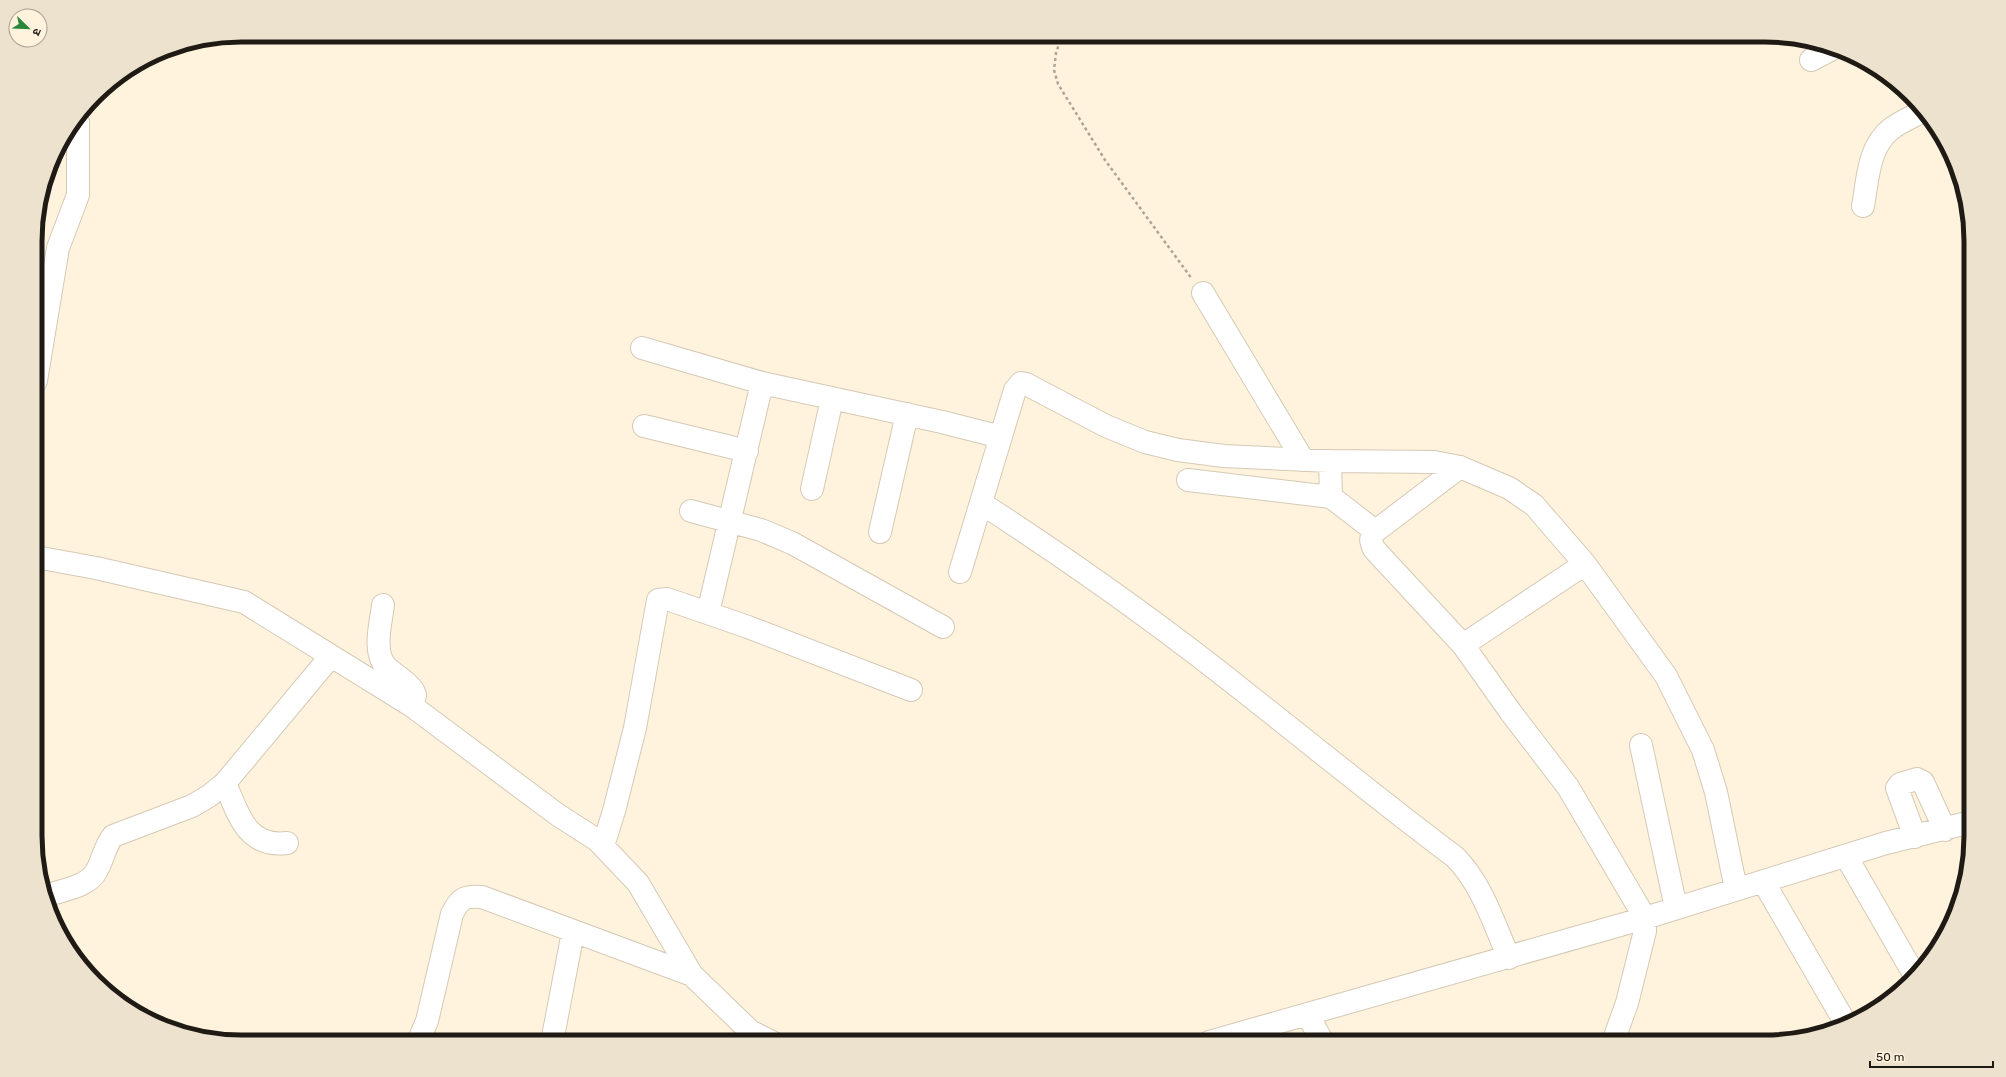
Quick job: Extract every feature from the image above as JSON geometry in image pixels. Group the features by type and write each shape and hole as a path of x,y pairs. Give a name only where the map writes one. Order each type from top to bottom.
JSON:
{"street":[{"path":"1811,60 1826,52"},
{"path":"1863,206 1872,157 1878,141 1891,129 1918,114"},
{"path":"42,345 58,248 78,195 78,126"},
{"path":"1203,293 1302,460"},
{"path":"642,348 762,383 907,414 1001,437"},
{"path":"708,613 762,383"},
{"path":"960,572 1015,390 1021,383 1026,384 1106,426 1145,442 1178,450 1224,456 1302,460 1434,462 1460,467 1509,488 1534,505 1585,564 1666,676 1703,750 1716,792 1736,889"},
{"path":"812,489 832,399"},
{"path":"880,532 907,414"},
{"path":"644,426 747,451"},
{"path":"1330,461 1331,498"},
{"path":"1460,467 1375,531 1370,538 1374,548 1463,645 1512,714 1568,787 1645,918 1645,931 1627,1003 1616,1035"},
{"path":"1188,480 1331,498 1375,531"},
{"path":"981,503 1086,572 1245,692 1340,769 1455,857 1465,867 1474,881 1509,958"},
{"path":"691,512 761,530 792,544 943,627"},
{"path":"42,559 96,568 244,602 412,706 558,815 597,840 638,883 692,975 750,1031 758,1035"},
{"path":"1463,645 1585,564"},
{"path":"603,846 616,803 635,728 658,600 667,599 708,613 911,690"},
{"path":"383,605 379,647 380,658 386,667 413,690 415,696 412,706"},
{"path":"51,894 88,881 97,871 107,846 113,836 192,806 209,796 225,783 332,656"},
{"path":"1641,745 1676,908"},
{"path":"1915,837 1897,788 1900,784 1917,779 1923,782 1945,830"},
{"path":"225,783 242,822 251,833 263,841 276,844 287,843"},
{"path":"1234,1035 1509,958 1645,918 1886,843 1945,830 1964,824"},
{"path":"1846,856 1912,971"},
{"path":"1764,881 1843,1019"},
{"path":"421,1035 427,1021 452,914 458,902 468,897 482,897 692,975"},
{"path":"553,1035 574,932"},
{"path":"1307,1014 1319,1035"}],"path":[{"path":"1060,42 1056,53 1054,70 1058,84 1105,160 1203,293"}]}
